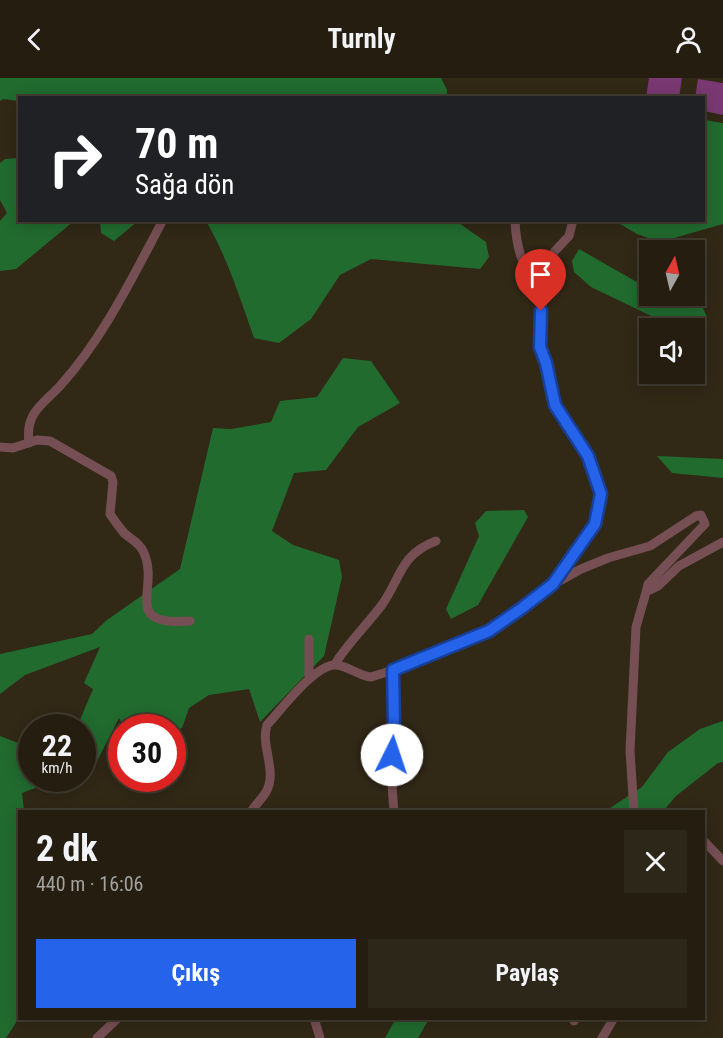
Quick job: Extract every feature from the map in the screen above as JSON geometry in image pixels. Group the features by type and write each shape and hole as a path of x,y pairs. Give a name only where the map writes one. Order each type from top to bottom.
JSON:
{"street":[{"path":"29,443 29,422 34,412 61,385 102,333 162,222"},
{"path":"515,222 516,240 529,278 543,296"},
{"path":"553,584 595,524 601,494 588,456 555,405 546,363 540,347 539,327 550,261 554,252 569,236 572,222"},
{"path":"0,447 13,448 37,440 50,441 111,476 113,482 110,514 124,532 143,550 148,564 145,603 150,614 157,620 190,621"},
{"path":"252,810 267,791 270,769 265,733 267,725 309,679 326,666 335,664 371,677 393,670 489,631 553,584 608,558 650,546 688,520 701,515 705,524 701,530 648,584 636,627 630,751 634,810"},
{"path":"335,664 345,648 382,604 411,556 420,547 436,541"},
{"path":"647,589 658,586 679,566 723,542"},
{"path":"309,639 309,679"},
{"path":"393,670 394,723 391,771 394,810"},
{"path":"705,842 723,861"},
{"path":"97,1038 116,1020"},
{"path":"315,1020 320,1038"},
{"path":"602,1038 613,1020"}],"green space":[{"path":"0,78 441,78 447,90 447,96 18,96 18,101 3,99 0,101"},
{"path":"705,120 723,123 723,224 667,240 654,240 637,234 617,222 705,222"},
{"path":"18,158 18,222 73,222 16,269 0,271 0,221 7,213 0,200 0,163 5,159"},
{"path":"100,222 137,222 114,241 101,233"},
{"path":"207,222 457,222 486,242 489,257 480,269 371,259 340,275 311,319 279,343 254,338 227,263"},
{"path":"579,249 639,283 639,306 696,306 703,308 707,317 705,319 655,318 591,287 574,272 572,261"},
{"path":"343,358 371,361 400,403 358,427 326,470 294,473 272,531 293,545 339,560 342,577 324,656 260,722 249,689 209,695 189,708 186,717 186,714 108,714 108,740 96,763 96,714 82,714 93,689 84,683 100,647 25,675 0,694 0,654 92,634 107,620 180,569 213,428 231,429 271,422 280,401 317,397"},
{"path":"657,456 723,459 723,478 672,473"},
{"path":"524,510 528,517 478,605 451,619 446,609 479,536 475,523 486,511"},
{"path":"723,721 723,762 718,763 676,796 665,809 667,810 607,810 642,787 668,752 700,729"},
{"path":"0,736 18,743 18,792 25,792 22,793 24,810 18,810 18,1020 6,1038 0,1038"},
{"path":"395,1020 428,1020 418,1038 385,1038"}],"building":[{"path":"649,78 682,78 679,96 646,96"},
{"path":"698,79 723,83 723,115 705,111 705,96 695,96"}],"route":[{"path":"392,755 395,684 393,670 489,631 522,608 553,584 595,524 601,494 588,456 555,405 546,363 540,347 541,311"}]}
